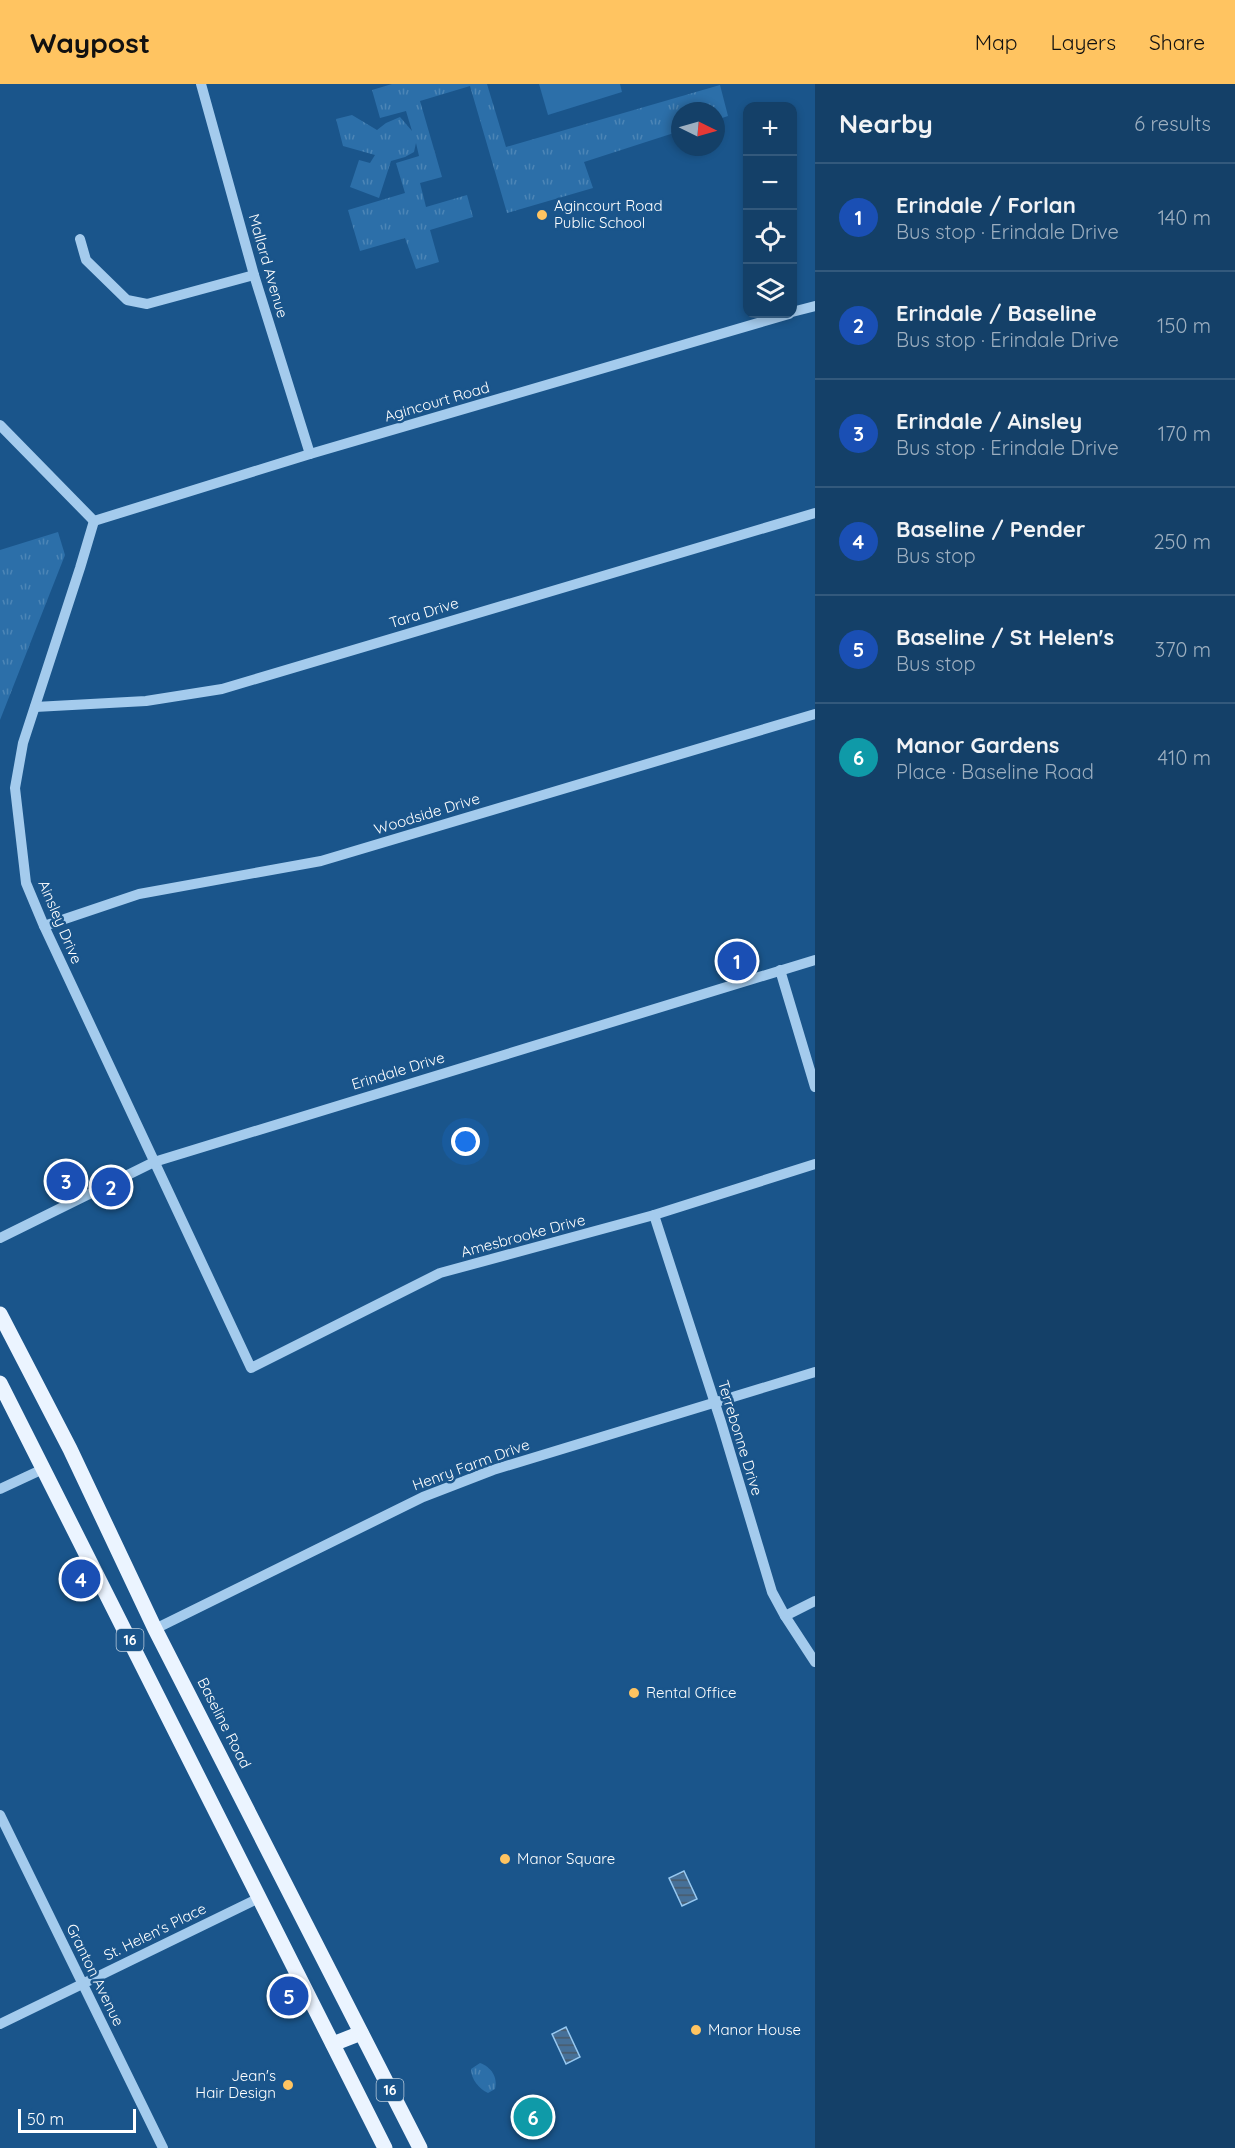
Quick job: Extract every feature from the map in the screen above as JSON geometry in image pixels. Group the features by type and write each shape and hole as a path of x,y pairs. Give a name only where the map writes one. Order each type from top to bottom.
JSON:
{"main road":[{"name":"Baseline Road","path":"0,1314 70,1449 155,1629 420,2148"},
{"name":"16","path":"0,1383 386,2148"},
{"path":"333,2044 361,2033"}],"street":[{"name":"Mallard Avenue","path":"201,84 254,275 310,454"},
{"path":"80,239 86,260 127,300 147,304 254,275"},
{"name":"Agincourt Road","path":"797,311 815,306"},
{"name":"Agincourt Road","path":"94,521 310,454 773,318"},
{"path":"0,425 94,521"},
{"name":"Tara Drive","path":"34,707 146,701 222,689 815,513"},
{"name":"Ainsley Drive","path":"94,521 23,743 15,788 26,883 251,1368"},
{"name":"Woodside Drive","path":"44,926 138,894 321,861 815,714"},
{"name":"Erindale Drive","path":"0,1238 154,1162 815,960"},
{"path":"780,970 815,1087"},
{"name":"Amesbrooke Drive","path":"251,1368 440,1274 654,1215 815,1164"},
{"name":"Terrebonne Drive","path":"654,1215 772,1592 815,1662"},
{"name":"Henry Farm Drive","path":"155,1629 423,1497 493,1470 815,1372"},
{"path":"0,1489 43,1469"},
{"path":"785,1616 815,1601"},
{"name":"Granton Avenue","path":"0,1815 163,2148"},
{"name":"St. Helen's Place","path":"0,2024 259,1898"}],"green space":[{"path":"392,84 487,84 506,147 720,85 724,102 671,102 671,134 584,162 593,188 507,213 470,86 420,101 442,177 420,183 426,207 467,195 473,217 430,230 439,262 416,269 405,238 360,251 348,210 405,193 396,163 419,156 416,143 414,152 391,161 379,198 350,187 359,160 370,163 375,155 343,146 336,119 352,115 377,130 400,117 412,131 406,111 380,118 372,90"},
{"path":"539,84 620,84 622,92 548,115"},
{"path":"58,532 65,555 0,720 0,550"},
{"path":"480,2063 490,2070 494,2077 495,2089 488,2093 476,2083 471,2073 471,2069"}],"shaded area":[{"path":"684,1871 697,1899 682,1906 669,1878"},
{"path":"566,2027 580,2057 566,2064 552,2034"}],"place":[{"name":"Agincourt Road Public School","path":"542,215"},
{"name":"Erindale / Forlan","path":"737,961"},
{"name":"Erindale / Ainsley","path":"66,1181"},
{"name":"Erindale / Baseline","path":"111,1187"},
{"name":"Baseline / Pender","path":"81,1579"},
{"name":"Rental Office","path":"634,1693"},
{"name":"Manor Square","path":"505,1859"},
{"name":"Baseline / St Helen's","path":"289,1996"},
{"name":"Manor House","path":"696,2030"},
{"name":"Jean's Hair Design","path":"288,2085"},
{"name":"Manor Gardens","path":"533,2117"}]}
